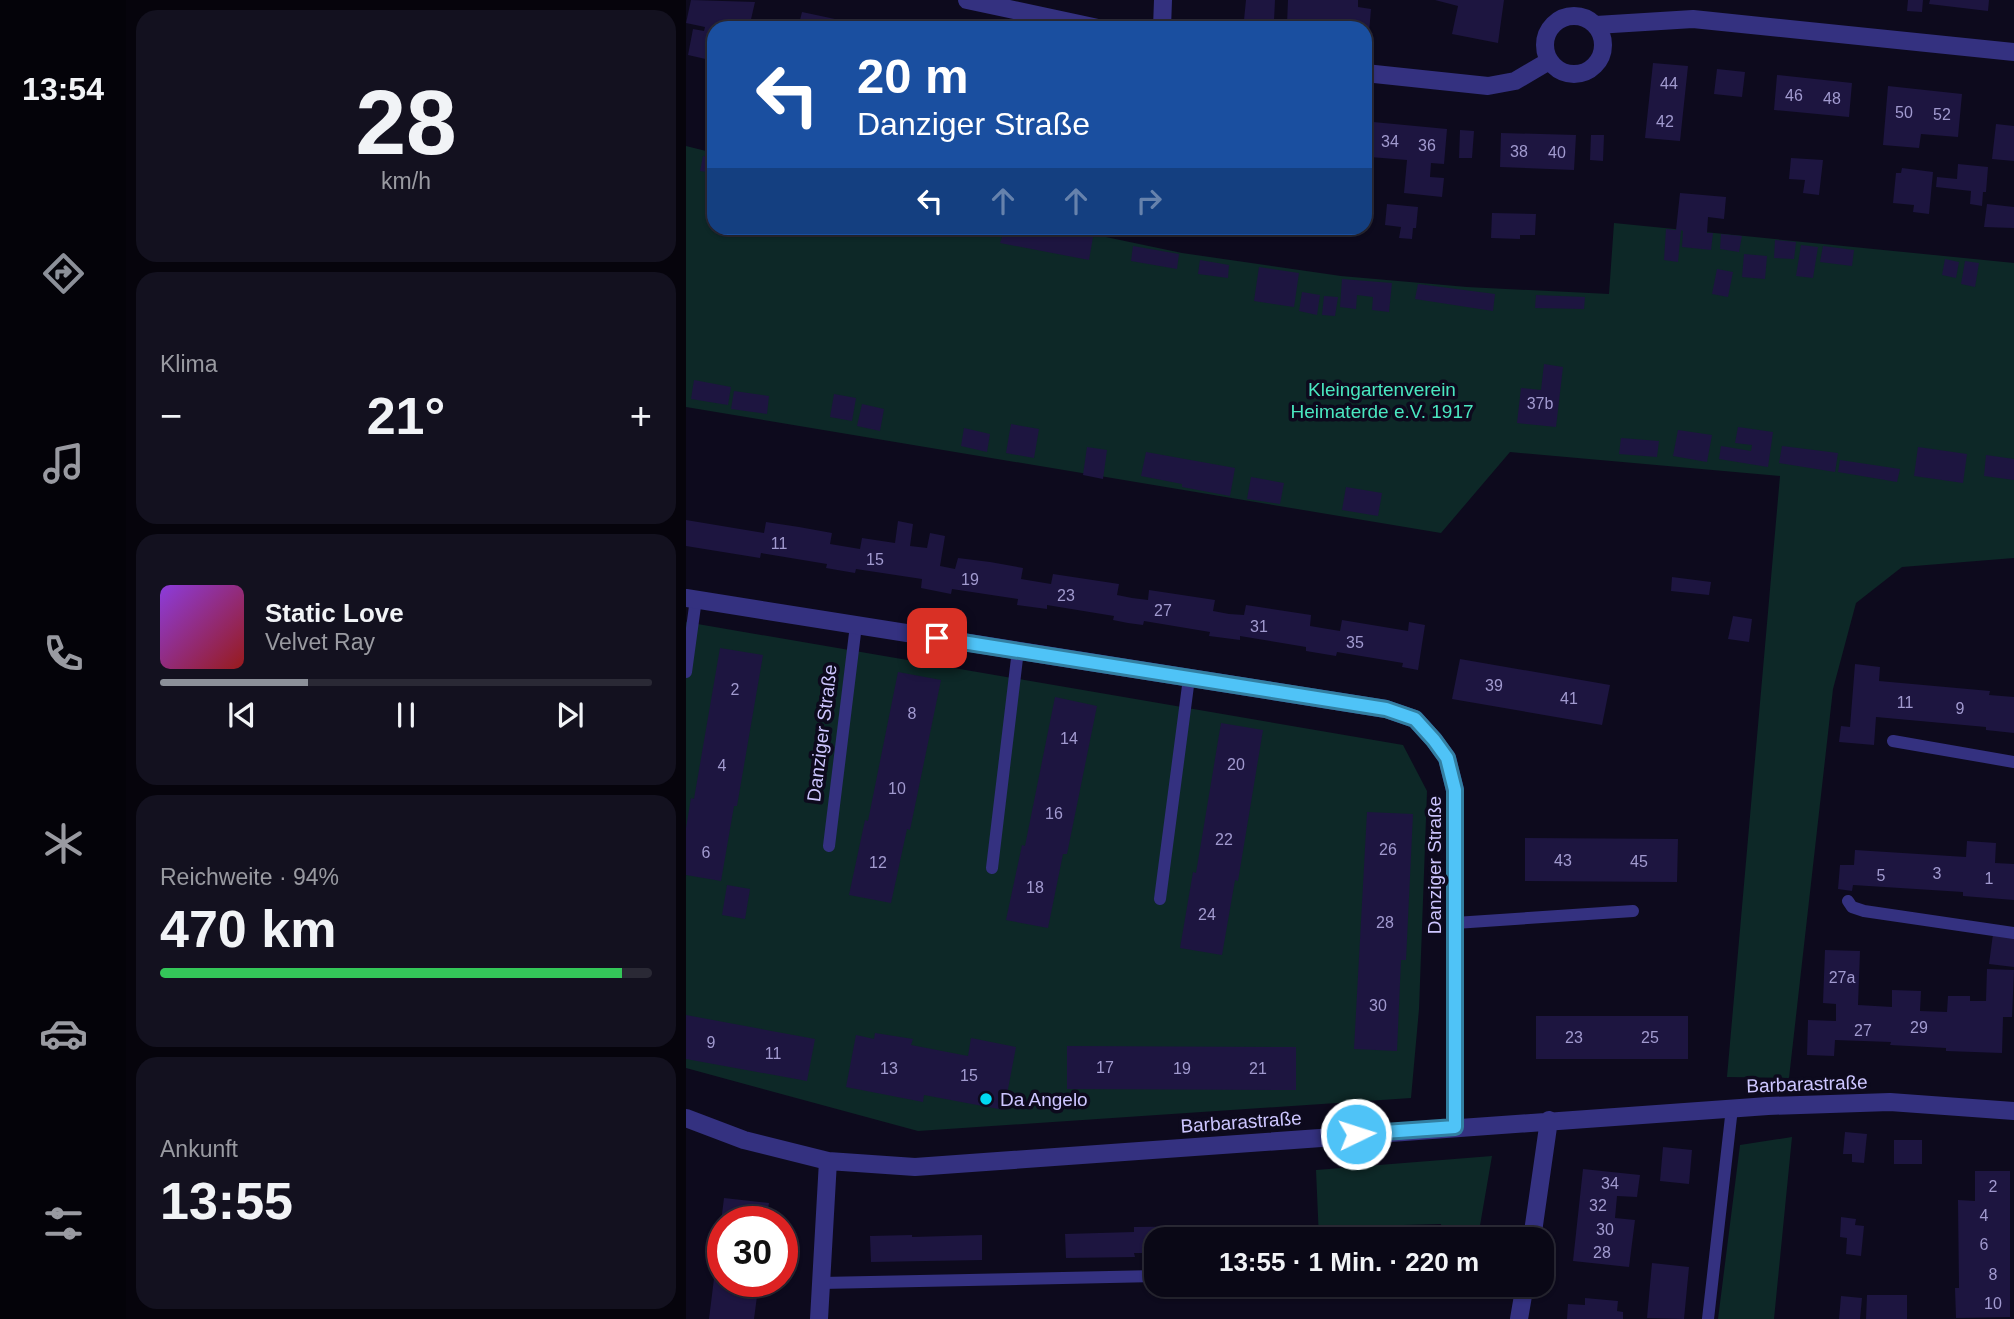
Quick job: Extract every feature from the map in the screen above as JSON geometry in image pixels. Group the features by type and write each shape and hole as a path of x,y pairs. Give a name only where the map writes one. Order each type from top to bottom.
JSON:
{"street":[{"path":"967,0 1065,21"},
{"path":"1162,21 1163,0"},
{"path":"1566,8 1596,25 1602,36 1603,49 1599,61 1588,71 1574,75 1559,71 1549,61 1544,48 1546,35 1566,8"},
{"path":"1596,25 1693,19 2014,52"},
{"path":"1372,74 1489,86 1515,81 1549,61"},
{"name":"Danziger Straße","path":"691,599 1386,709 1415,719 1447,758 1455,790 1455,1127"},
{"name":"Barbarastraße","path":"686,1118 744,1140 828,1161 915,1167 1732,1108 1890,1102 2014,1111"},
{"path":"1534,1227 1549,1120"},
{"path":"819,1319 828,1161"},
{"path":"1519,1319 1523,1297"}],"lane":[{"name":"Danziger Straße","path":"686,671 691,599"},
{"name":"Danziger Straße","path":"829,846 856,625"},
{"path":"992,868 1018,650"},
{"path":"1160,899 1189,678"},
{"path":"1893,741 2014,762"},
{"path":"1848,901 1852,907 1864,911 2014,933"},
{"path":"1455,923 1633,911"},
{"path":"1708,1319 1732,1108"},
{"path":"821,1283 1144,1276"}],"green space":[{"name":"Kleingartenverein Heimaterde e.V. 1917","path":"686,146 707,151 707,235 1096,235 1182,253 1341,276 1467,287 1609,294 1614,223 2014,263 2014,558 1902,567 1856,603 1833,689 1789,1078 1727,1077 1780,476 1510,452 1441,533 686,407"},
{"path":"686,622 1403,745 1427,791 1419,1009 1411,1098 918,1131 686,1068"},
{"path":"1792,1137 1774,1319 1718,1319 1740,1145"},
{"path":"1492,1156 1480,1227 1441,1227 1441,1224 1318,1227 1316,1170"}],"building":[{"path":"691,0 755,2 751,21 707,21 707,59 688,55 693,29 704,31 705,27 686,23"},
{"path":"1246,0 1275,0 1274,21 1244,20"},
{"path":"1288,0 1358,0 1358,7 1371,9 1370,21 1287,21"},
{"path":"1435,0 1504,0 1498,43 1452,34 1458,6"},
{"path":"1908,0 1923,0 1922,12 1907,11"},
{"path":"1930,0 1989,0 1988,11 1929,4"},
{"path":"802,12 844,21 800,21"},
{"path":"1653,63 1688,66 1680,141 1645,138"},
{"path":"1717,69 1745,72 1742,97 1714,94"},
{"path":"1777,75 1852,83 1849,117 1774,110"},
{"path":"1888,86 1962,94 1958,137 1921,134 1919,148 1883,145"},
{"path":"1373,122 1447,129 1444,164 1431,163 1430,177 1444,178 1442,197 1404,193 1407,160 1372,157"},
{"path":"1996,124 2014,126 2014,161 1992,159"},
{"path":"1460,130 1474,131 1472,158 1459,158"},
{"path":"1501,133 1576,135 1574,170 1500,167"},
{"path":"1591,135 1604,135 1603,161 1590,160"},
{"path":"703,156 707,157 707,172 700,171"},
{"path":"1791,158 1823,160 1819,195 1803,193 1805,180 1789,179"},
{"path":"1958,164 1988,167 1982,206 1970,204 1971,191 1936,187 1937,177 1957,179"},
{"path":"1902,168 1933,172 1929,214 1913,212 1914,205 1893,203 1896,173 1901,173"},
{"path":"1680,193 1726,197 1724,219 1708,217 1707,233 1713,233 1711,250 1682,247 1681,230 1678,262 1664,260 1666,229 1676,230"},
{"path":"1387,204 1418,207 1412,239 1399,238 1401,227 1385,225"},
{"path":"1987,204 2014,207 2014,228 1984,227"},
{"path":"1492,213 1536,214 1535,235 1520,235 1520,239 1491,238"},
{"path":"1721,234 1742,236 1739,252 1720,249"},
{"path":"993,235 1093,237 1089,260 1000,243 1002,237"},
{"path":"1775,240 1796,242 1794,259 1774,258"},
{"path":"1801,245 1818,247 1813,278 1796,276"},
{"path":"1133,246 1179,254 1177,269 1131,261"},
{"path":"1823,246 1854,250 1852,266 1820,262"},
{"path":"1744,254 1767,256 1765,279 1742,277"},
{"path":"1945,259 1959,262 1956,278 1942,275"},
{"path":"1200,260 1229,265 1228,278 1198,274"},
{"path":"1965,261 1979,263 1975,287 1961,284"},
{"path":"1259,267 1299,273 1294,307 1254,301"},
{"path":"1717,269 1733,272 1728,297 1712,294"},
{"path":"1342,279 1392,283 1389,312 1372,310 1373,297 1357,295 1356,309 1340,307"},
{"path":"1418,284 1495,294 1493,311 1415,299"},
{"path":"1302,292 1320,295 1317,315 1299,311"},
{"path":"1536,295 1585,297 1584,309 1535,308"},
{"path":"1324,296 1338,297 1335,316 1322,315"},
{"path":"1544,364 1563,367 1556,427 1517,423 1521,388 1541,390"},
{"path":"694,380 731,387 728,405 691,399"},
{"path":"734,391 769,396 767,414 731,409"},
{"path":"834,394 856,398 852,421 830,417"},
{"path":"862,404 884,409 880,431 857,426"},
{"path":"1011,424 1039,429 1034,458 1006,453"},
{"path":"1738,427 1773,432 1768,467 1719,459 1721,446 1751,451 1752,445 1735,443"},
{"path":"964,428 990,434 987,452 961,446"},
{"path":"1678,430 1712,435 1707,462 1673,456"},
{"path":"1621,438 1659,441 1657,457 1619,454"},
{"path":"1782,446 1838,453 1835,472 1779,463"},
{"path":"1087,447 1107,450 1103,479 1083,475"},
{"path":"1918,447 1967,454 1963,483 1914,476"},
{"path":"1146,452 1235,468 1230,496 1141,476"},
{"path":"1986,455 2014,459 2014,480 1984,476"},
{"path":"1840,460 1900,469 1897,482 1838,472"},
{"path":"1251,477 1284,483 1280,504 1247,499"},
{"path":"1346,487 1382,493 1378,516 1342,510"},
{"path":"686,520 764,533 766,522 799,527 832,533 830,544 860,549 862,538 895,543 898,521 913,524 910,546 927,548 930,533 945,536 940,566 955,569 958,558 990,562 1023,568 1021,579 1051,584 1053,574 1119,584 1117,595 1132,598 1148,600 1149,590 1215,600 1213,611 1229,614 1244,615 1246,605 1311,615 1310,626 1340,631 1342,620 1408,631 1409,622 1425,625 1418,670 1402,667 1403,663 1337,652 1336,656 1306,651 1306,647 1240,636 1240,640 1209,636 1210,632 1144,621 1143,625 1128,623 1113,620 1114,616 1047,605 1047,609 1017,605 1018,599 952,589 951,594 921,588 922,579 856,569 855,573 826,568 827,564 761,553 760,558 686,546"},
{"path":"1672,577 1711,582 1709,595 1671,591"},
{"path":"1733,616 1752,619 1749,642 1728,639"},
{"path":"720,648 763,655 721,881 686,875 686,828 691,798 694,799"},
{"path":"1460,659 1610,685 1602,725 1452,699"},
{"path":"1855,664 1880,667 1879,681 1990,691 1989,695 2014,697 2014,733 1986,730 1986,727 1876,717 1874,745 1839,742 1841,726 1850,727"},
{"path":"898,672 941,680 910,830 907,829 891,903 849,895 865,820 868,821"},
{"path":"1055,697 1097,706 1067,854 1063,854 1048,928 1006,920 1022,845 1025,846"},
{"path":"1221,723 1263,730 1238,881 1235,880 1222,955 1180,948 1193,872 1196,873"},
{"path":"1367,812 1413,814 1406,960 1401,960 1397,1051 1354,1049"},
{"path":"1525,838 1678,839 1677,882 1525,881"},
{"path":"1967,841 1996,843 1995,863 2014,864 2014,900 1963,896 1963,892 1853,885 1852,891 1838,889 1840,865 1854,865 1855,850 1966,857"},
{"path":"727,885 750,889 745,919 722,915"},
{"path":"1993,934 2014,937 2014,967 1989,964"},
{"path":"1825,950 1860,951 1858,1005 1892,1007 1892,990 1921,991 1920,1011 1947,1012 1948,996 1970,996 1970,1001 1986,1001 1987,969 2014,970 2012,1017 2003,1017 2002,1053 1946,1051 1946,1048 1890,1045 1891,1042 1835,1040 1834,1056 1807,1055 1808,1020 1836,1021 1836,1004 1823,1003"},
{"path":"686,1015 815,1039 807,1081 686,1059"},
{"path":"1536,1016 1688,1016 1688,1059 1536,1059"},
{"path":"875,1033 913,1039 911,1045 968,1056 971,1038 1016,1047 1004,1110 924,1095 923,1102 846,1087 856,1035 874,1039"},
{"path":"1067,1046 1296,1047 1296,1090 1067,1089"},
{"path":"1845,1132 1867,1134 1864,1163 1852,1162 1852,1154 1843,1154"},
{"path":"1894,1140 1922,1140 1922,1164 1894,1164"},
{"path":"1663,1147 1692,1150 1689,1184 1660,1181"},
{"path":"1583,1169 1640,1175 1637,1197 1617,1196 1615,1218 1635,1220 1629,1267 1573,1261"},
{"path":"1975,1171 2010,1171 2010,1317 1956,1318 1955,1288 1959,1288 1958,1200 1975,1201"},
{"path":"724,1198 769,1203 769,1206 723,1206"},
{"path":"1841,1217 1856,1219 1855,1225 1864,1226 1861,1256 1846,1254 1847,1238 1840,1237"},
{"path":"1217,1226 1144,1227 1144,1253 1134,1253 1135,1257 1066,1258 1065,1234 1134,1232 1134,1227"},
{"path":"1438,1226 1438,1227 1370,1227"},
{"path":"982,1235 982,1260 871,1262 870,1236"},
{"path":"1652,1263 1689,1267 1684,1319 1647,1318"},
{"path":"1867,1295 1907,1295 1907,1319 1866,1319"},
{"path":"1841,1296 1862,1298 1860,1319 1839,1319"},
{"path":"712,1297 757,1297 754,1319 709,1319"},
{"path":"1585,1298 1618,1301 1617,1311 1623,1312 1623,1319 1567,1319 1568,1304 1585,1305"}],"place":[{"name":"Da Angelo","path":"986,1099"}],"route":[{"path":"937,638 1386,709 1415,719 1434,740 1447,758 1455,790 1455,1127 1356,1134"}]}
